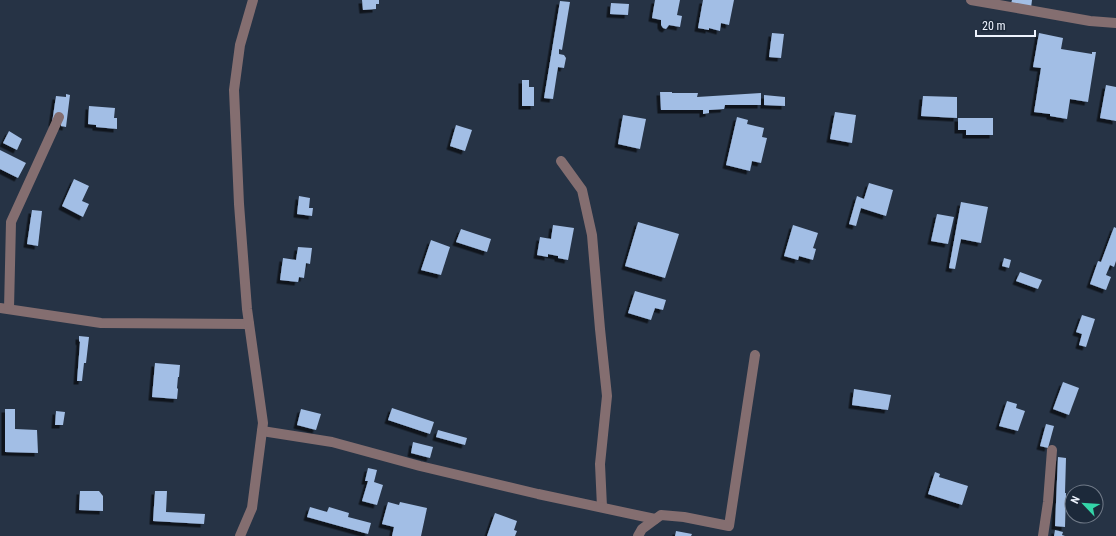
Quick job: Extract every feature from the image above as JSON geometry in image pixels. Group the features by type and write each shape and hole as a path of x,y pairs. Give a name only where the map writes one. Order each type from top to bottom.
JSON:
{"street":[{"path":"240,536 252,508 263,427 249,324 239,204 234,90 240,45 253,0"},
{"path":"971,0 1090,21 1116,23"},
{"path":"59,117 11,222 5,308 101,323 249,324"},
{"path":"561,161 582,190 592,235 607,396 600,464 602,507"},
{"path":"638,536 642,529 661,515 684,517 729,526 755,355"},
{"path":"263,427 332,442 420,466 538,494 655,519"},
{"path":"1043,536 1048,502 1052,450"}],"building":[{"path":"362,0 379,0 379,4 376,4 376,9 363,10"},
{"path":"655,0 680,0 677,15 682,16 680,27 669,25 666,29 661,25 661,20 652,18"},
{"path":"703,0 734,0 729,25 721,23 720,31 709,28 709,30 698,28"},
{"path":"1012,0 1032,0 1031,8 1010,7"},
{"path":"560,1 570,2 562,50 559,49 559,54 564,55 566,58 564,68 558,67 553,99 544,98"},
{"path":"611,3 629,4 628,15 610,14"},
{"path":"772,33 784,34 781,58 769,57"},
{"path":"1039,33 1063,38 1061,49 1092,54 1092,52 1096,52 1088,102 1070,99 1067,119 1050,116 1050,114 1034,112 1041,68 1033,67"},
{"path":"522,80 529,80 529,87 534,87 534,106 522,106"},
{"path":"1106,85 1116,87 1116,121 1100,118"},
{"path":"660,92 698,93 697,97 761,93 761,105 725,105 724,109 709,110 709,113 703,114 703,110 661,110"},
{"path":"66,94 70,95 66,127 61,126 61,124 52,123 56,96 66,97"},
{"path":"764,95 785,97 785,106 764,105"},
{"path":"923,96 957,97 957,118 921,116"},
{"path":"89,106 115,108 114,118 117,118 117,129 96,127 96,125 88,124"},
{"path":"835,112 856,115 852,143 830,139"},
{"path":"623,115 646,119 640,149 618,144"},
{"path":"737,117 748,120 747,124 764,128 762,137 767,138 761,163 752,161 750,171 726,165"},
{"path":"958,118 993,118 993,135 966,135 966,130 958,130"},
{"path":"456,125 472,130 465,151 450,146"},
{"path":"9,131 22,139 17,150 3,143"},
{"path":"0,150 26,163 18,178 0,169"},
{"path":"74,179 89,186 82,201 89,204 83,217 62,206"},
{"path":"869,183 893,190 886,216 861,208 856,226 849,224 857,196 864,199"},
{"path":"299,196 310,198 309,208 313,208 312,216 297,214"},
{"path":"961,202 988,207 981,243 961,239 955,269 949,268"},
{"path":"32,210 42,211 38,246 27,244"},
{"path":"937,214 954,217 948,244 931,241"},
{"path":"638,222 679,234 665,278 625,266"},
{"path":"553,225 574,228 568,260 548,254 548,257 537,255 540,237 551,239"},
{"path":"793,225 818,233 813,248 816,249 813,260 799,256 798,260 784,256"},
{"path":"1114,227 1116,228 1116,261 1114,267 1110,265 1106,275 1111,277 1106,290 1090,284 1098,261 1101,262"},
{"path":"461,229 491,239 487,252 456,242"},
{"path":"431,240 450,247 441,275 421,270"},
{"path":"298,247 312,248 310,264 306,263 304,278 299,277 298,282 280,280 283,258 296,260"},
{"path":"1004,258 1011,260 1009,268 1002,266"},
{"path":"1020,272 1042,280 1038,289 1016,281"},
{"path":"635,291 666,300 663,310 655,308 651,320 628,313"},
{"path":"1082,315 1095,319 1086,347 1079,345 1082,334 1076,332"},
{"path":"79,336 89,337 82,381 77,381 80,342"},
{"path":"155,363 180,365 177,399 152,397"},
{"path":"1063,382 1079,388 1069,415 1053,409"},
{"path":"854,389 891,395 888,410 852,405"},
{"path":"1007,401 1017,404 1016,408 1025,411 1018,431 999,426"},
{"path":"392,408 434,422 430,434 388,420"},
{"path":"5,409 15,409 15,429 37,430 38,453 5,452"},
{"path":"301,409 321,414 316,430 297,425"},
{"path":"56,411 65,412 63,425 55,425"},
{"path":"1046,424 1054,426 1048,448 1040,446"},
{"path":"438,430 467,438 465,445 436,437"},
{"path":"413,442 433,447 430,458 411,453"},
{"path":"1058,457 1066,458 1065,484 1064,484 1065,527 1055,526"},
{"path":"368,468 377,470 374,482 383,485 377,505 362,501 368,481 365,481"},
{"path":"935,472 940,474 939,477 968,486 962,505 928,494"},
{"path":"80,491 99,491 103,496 103,511 79,510"},
{"path":"155,491 167,491 166,512 205,514 204,524 153,521"},
{"path":"388,502 399,505 400,502 427,508 421,536 392,536 394,527 382,524"},
{"path":"310,507 327,512 329,507 349,513 348,517 371,523 368,534 307,517"},
{"path":"495,513 517,521 514,530 517,531 515,536 487,536"},
{"path":"1055,530 1063,532 1062,535 1065,536 1054,536"},
{"path":"676,531 692,534 691,536 675,536"}]}
